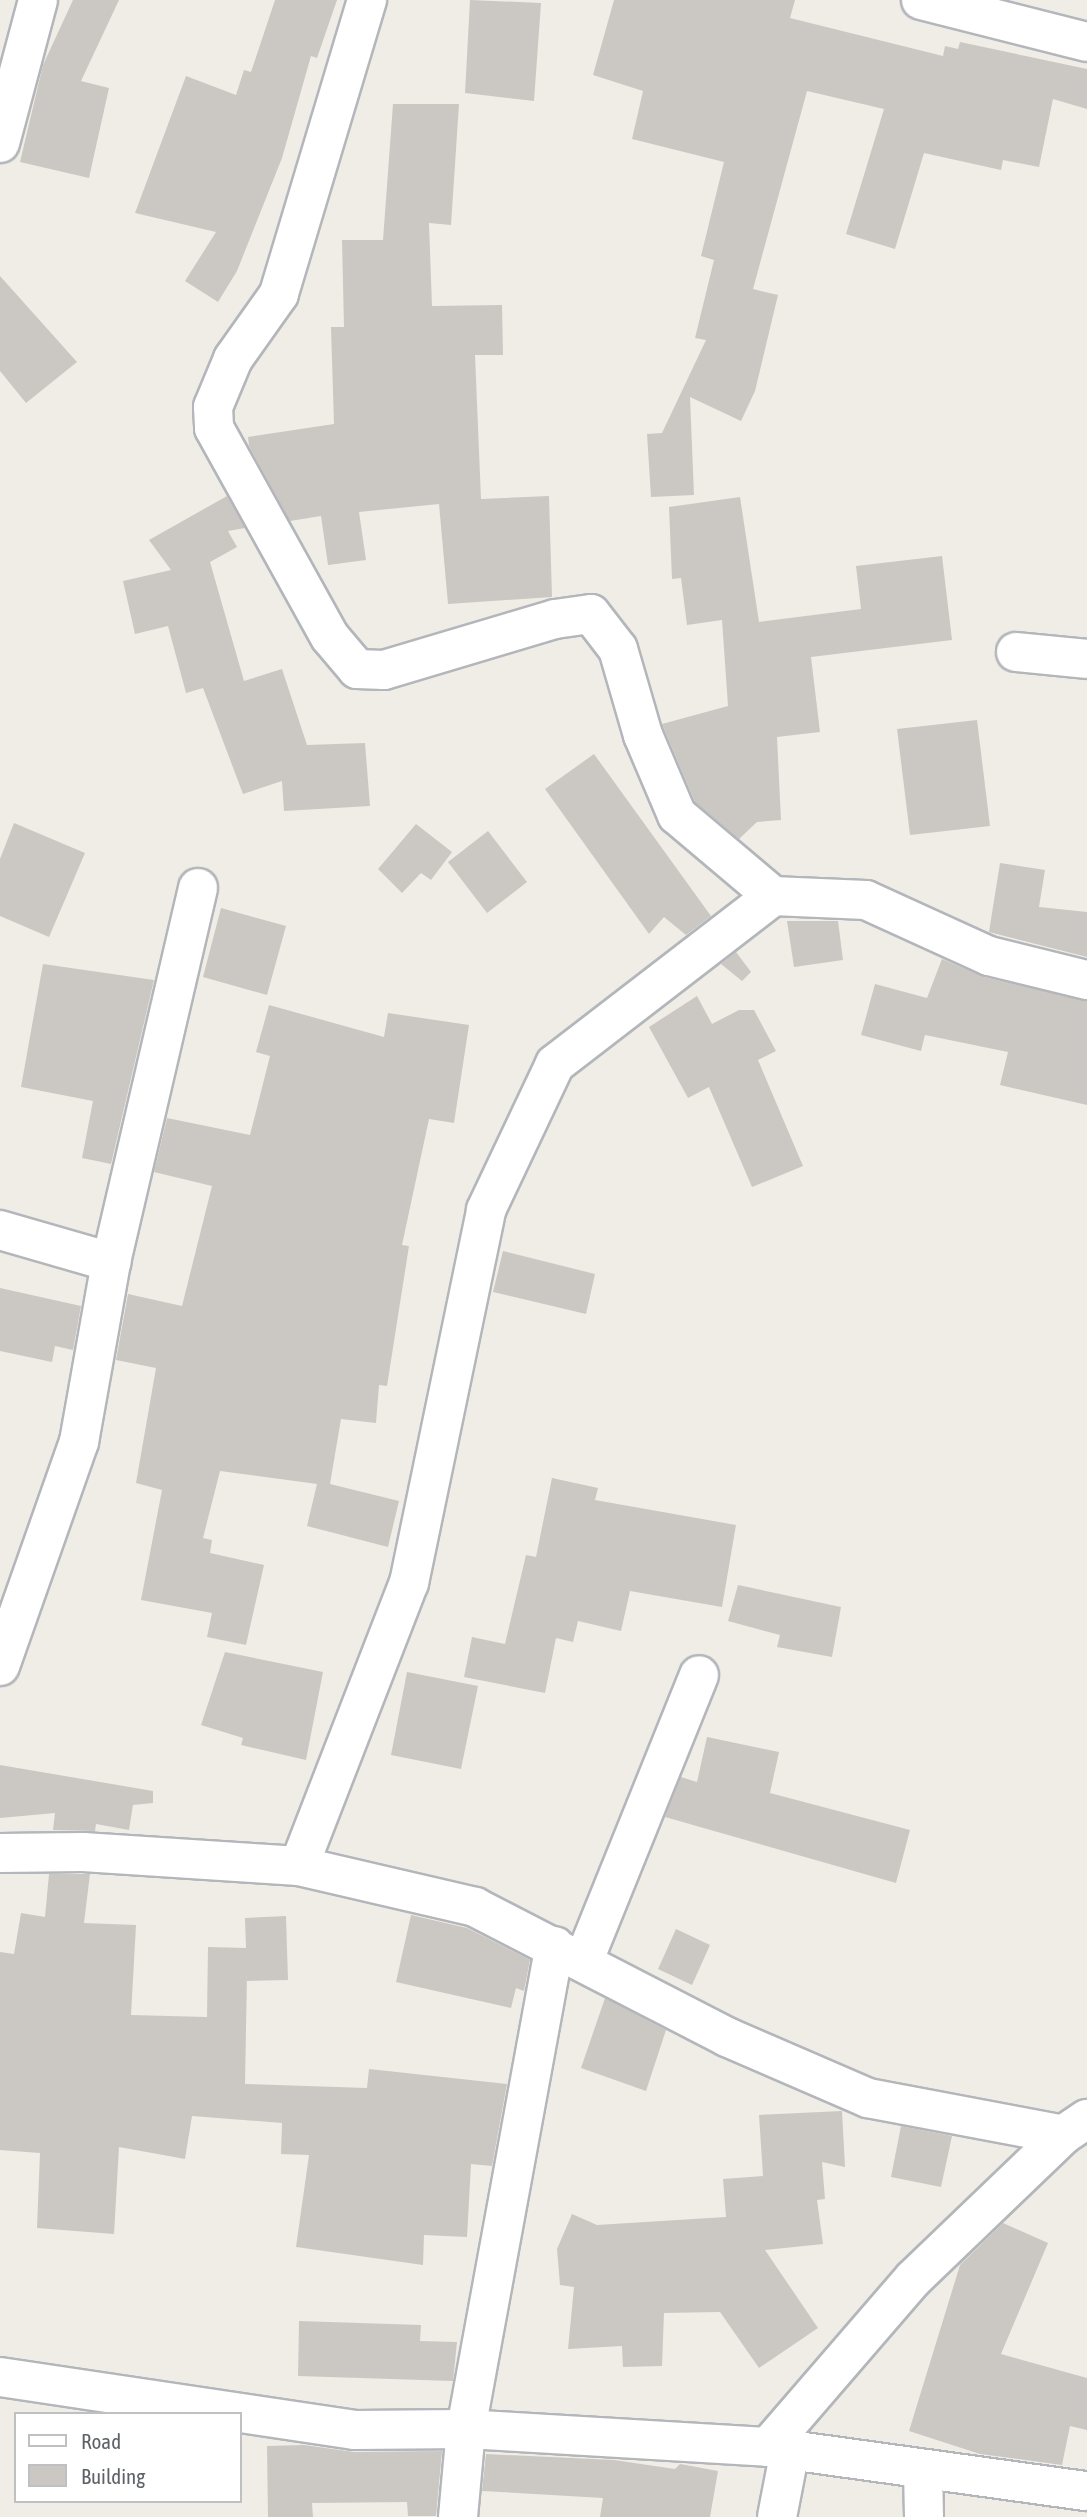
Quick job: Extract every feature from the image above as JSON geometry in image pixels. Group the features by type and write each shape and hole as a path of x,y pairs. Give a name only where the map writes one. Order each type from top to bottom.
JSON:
{"street":[{"path":"0,143 38,0"},
{"path":"367,0 279,294 218,385 214,428 330,637 357,669 384,670 572,615 591,614 604,625 618,649 643,735 677,815 773,896 866,900 989,956 1087,980"},
{"path":"921,0 1087,41"},
{"path":"1016,652 1087,659"},
{"path":"0,1666 79,1442 111,1262 198,888"},
{"path":"299,1866 409,1583 486,1210 555,1064 773,896"},
{"path":"0,1230 111,1262"},
{"path":"458,2517 466,2429 570,1953 699,1675"},
{"path":"0,1853 83,1852 299,1866 475,1907 570,1953 727,2037 868,2098 1075,2127"},
{"path":"777,2517 779,2449 913,2279 1075,2127"},
{"path":"0,2376 236,2412"},
{"path":"242,2413 354,2430 466,2429 779,2449 1087,2491"},
{"path":"923,2469 924,2517"}],"building":[{"path":"73,0 119,0 81,81 109,88 89,178 20,162 43,65"},
{"path":"275,0 337,0 317,58 311,56 282,158 237,271 218,302 185,281 216,232 135,213 186,76 236,95 244,70 251,72"},
{"path":"470,0 541,3 534,101 465,93"},
{"path":"614,0 795,0 790,18 943,56 945,46 958,49 960,42 1087,69 1087,109 1053,99 1039,167 1003,160 1001,170 924,153 895,249 846,234 884,109 807,91 753,289 778,295 755,391 741,421 690,397 694,495 651,497 647,434 662,433 706,340 695,338 714,260 701,256 724,162 632,139 643,91 593,75"},
{"path":"393,104 459,104 451,225 429,223 432,306 502,305 503,355 475,355 481,499 549,496 552,597 448,604 439,504 359,512 366,560 328,565 321,516 290,521 249,446 248,437 334,424 331,327 344,327 342,240 383,240"},
{"path":"0,276 77,362 26,403 0,371"},
{"path":"227,496 245,528 228,531 237,547 210,562 244,681 282,669 307,745 365,743 370,806 284,811 282,781 243,794 203,688 186,693 168,626 135,634 123,581 171,570 149,540"},
{"path":"740,497 759,622 861,609 856,566 942,556 952,640 811,657 820,732 777,737 781,820 757,822 739,839 695,802 662,724 728,706 722,620 687,625 681,578 672,579 669,507"},
{"path":"977,720 990,826 910,835 897,729"},
{"path":"594,754 711,916 686,935 664,917 649,934 545,789"},
{"path":"14,823 85,853 49,937 0,916 0,859"},
{"path":"416,824 452,852 431,880 421,873 402,893 378,869"},
{"path":"488,831 527,882 487,913 448,862"},
{"path":"1000,863 1045,870 1039,907 1087,912 1087,957 989,932"},
{"path":"221,908 286,926 267,995 203,977"},
{"path":"787,921 838,921 843,960 794,967"},
{"path":"736,952 751,972 742,981 721,964"},
{"path":"942,959 984,977 1087,1001 1087,1105 1000,1085 1008,1052 925,1035 921,1051 861,1035 875,984 927,998"},
{"path":"43,964 154,980 111,1164 82,1158 93,1101 21,1087"},
{"path":"697,996 712,1024 739,1010 754,1010 776,1051 758,1060 803,1166 752,1187 709,1087 688,1098 649,1027"},
{"path":"269,1005 384,1037 388,1013 469,1025 454,1123 429,1119 402,1245 409,1246 387,1386 379,1385 376,1423 341,1419 330,1484 399,1501 388,1547 307,1526 317,1484 220,1471 203,1538 212,1540 210,1553 264,1565 246,1645 207,1637 212,1613 141,1600 162,1490 136,1483 156,1368 116,1360 128,1294 182,1306 212,1186 154,1172 167,1118 250,1135 270,1056 256,1052"},
{"path":"503,1251 595,1274 586,1314 493,1292"},
{"path":"0,1288 81,1306 73,1350 55,1346 52,1362 0,1351"},
{"path":"552,1478 598,1488 595,1500 736,1525 722,1607 630,1591 621,1631 578,1621 573,1642 556,1638 545,1693 464,1677 472,1637 505,1644 526,1555 536,1557"},
{"path":"738,1585 841,1607 832,1657 777,1647 780,1635 728,1621"},
{"path":"225,1652 323,1672 306,1760 241,1745 243,1738 201,1725"},
{"path":"407,1672 478,1686 461,1769 391,1755"},
{"path":"707,1737 779,1752 770,1793 910,1830 896,1883 665,1817 681,1777 697,1782"},
{"path":"0,1765 153,1791 153,1803 133,1805 129,1830 96,1824 95,1831 53,1830 55,1813 0,1818"},
{"path":"49,1874 90,1874 84,1923 136,1925 131,2015 207,2017 208,1947 246,1948 245,1918 286,1916 288,1980 247,1981 247,1975 245,2084 367,2088 369,2069 507,2084 492,2166 471,2164 467,2237 424,2235 423,2265 296,2247 309,2155 281,2154 282,2123 192,2116 185,2159 119,2147 114,2234 37,2228 40,2153 0,2150 0,1952 14,1954 21,1913 45,1917"},
{"path":"411,1915 467,1928 530,1960 524,1991 516,1988 511,2008 396,1982"},
{"path":"676,1929 710,1945 692,1985 658,1969"},
{"path":"605,1998 666,2030 646,2091 581,2068"},
{"path":"842,2111 845,2167 822,2162 825,2199 817,2200 823,2244 765,2250 818,2328 759,2368 720,2312 664,2313 662,2366 623,2367 622,2346 568,2349 574,2287 560,2285 557,2249 572,2214 597,2225 726,2217 723,2179 763,2176 759,2115"},
{"path":"901,2126 952,2136 941,2187 891,2177"},
{"path":"1003,2223 1048,2243 1001,2354 1087,2378 1087,2430 1070,2426 1062,2465 980,2454 909,2431 960,2265"},
{"path":"299,2321 421,2325 420,2341 457,2342 453,2381 298,2376"},
{"path":"304,2445 354,2452 442,2451 436,2516 408,2516 407,2502 312,2503 313,2517 268,2517 267,2446"},
{"path":"486,2454 614,2460 675,2469 680,2464 718,2471 710,2517 600,2517 603,2498 482,2491"}]}
